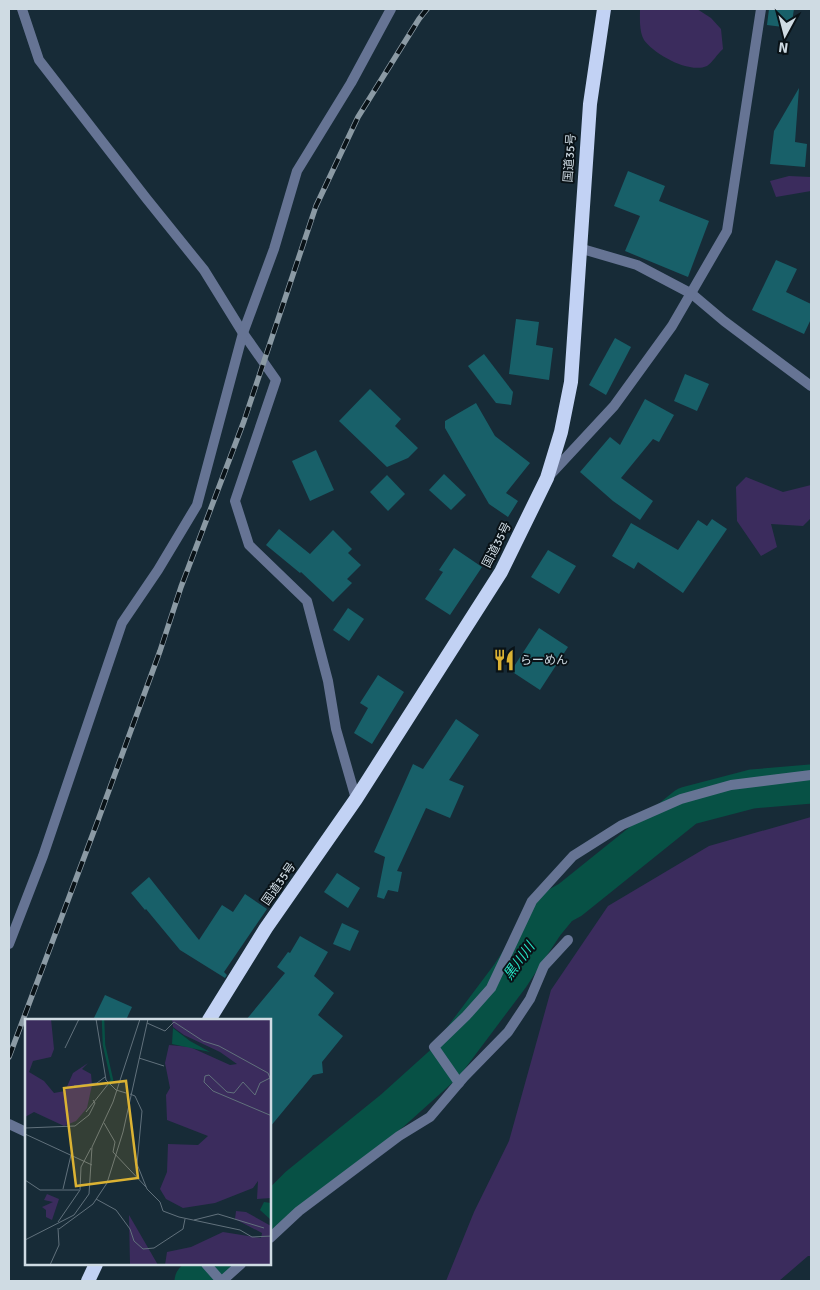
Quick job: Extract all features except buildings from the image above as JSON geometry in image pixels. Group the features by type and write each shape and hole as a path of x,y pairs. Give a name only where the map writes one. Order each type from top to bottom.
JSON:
{"highway":[{"name":"国道35号","path":"210,1019 266,928 356,799 501,572 547,478 571,382 590,104 604,9"},
{"path":"88,1281 96,1265"}],"street":[{"path":"22,9 39,60 204,270 243,333 276,380 235,501 249,546 307,601 328,681 336,729 356,799"},
{"path":"9,944 43,856 122,622 158,570 197,505 243,333 274,250 297,171 351,83 391,9"},
{"path":"547,478 614,406 672,326 727,231 761,9"},
{"path":"579,248 637,266 692,294 724,321 811,386"},
{"path":"458,1083 434,1047 491,988 532,901 573,856 622,825 681,799 732,785 811,775"},
{"path":"271,1237 314,1200 399,1136 430,1117 458,1083 508,1032 530,999 544,966 568,940"},
{"path":"9,1124 25,1132"},
{"path":"207,1265 221,1281 240,1265"}],"shaded area":[{"path":"640,9 697,9 711,18 721,29 723,49 711,63 700,68 672,61 656,51 644,40 641,29"},
{"path":"789,176 811,177 811,191 776,197 770,181"},
{"path":"746,477 783,492 811,485 811,518 803,526 771,524 777,547 761,556 737,521 736,487"},
{"path":"811,817 811,1256 808,1256 779,1281 446,1281 474,1212 509,1141 551,990 608,906 709,846"}],"waterway":[{"name":"黒川川","path":"271,1214 298,1187 393,1110 444,1064 510,976 545,923 559,906 570,900 687,806 752,789 811,784"},
{"name":"黒川川","path":"194,1281 214,1265"}],"railway":[{"path":"9,1057 160,651 181,587 244,421 316,206 358,117 427,9"}],"place":[{"name":"らーめん","path":"504,660"}]}
